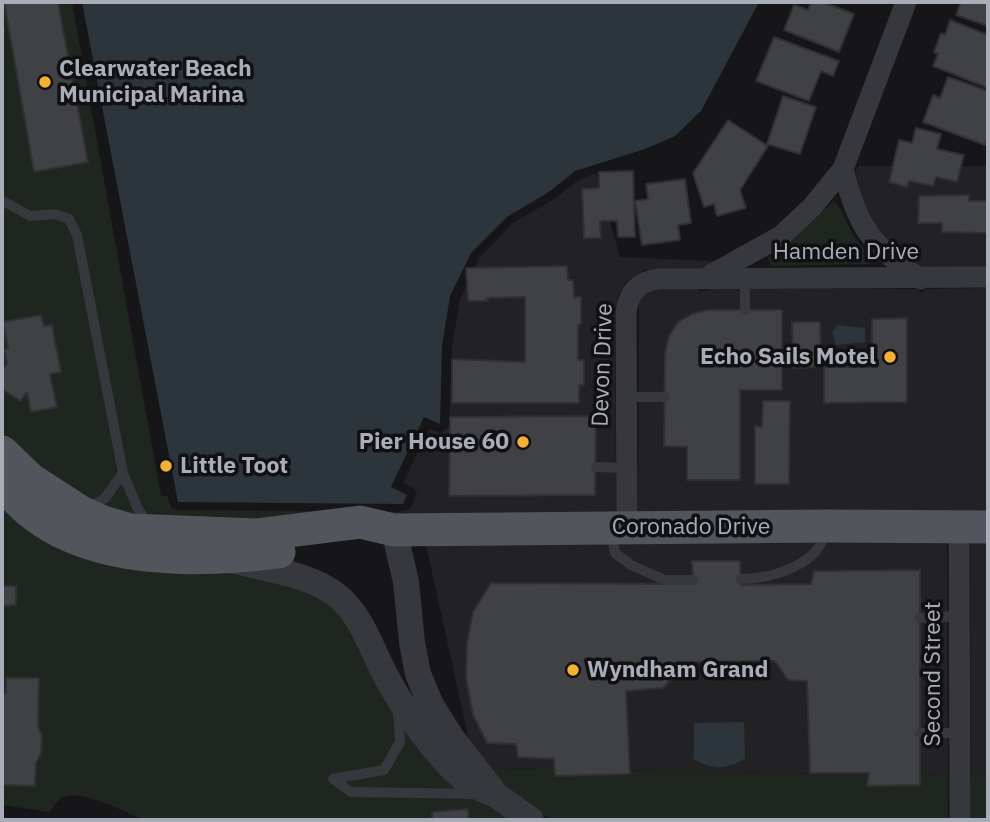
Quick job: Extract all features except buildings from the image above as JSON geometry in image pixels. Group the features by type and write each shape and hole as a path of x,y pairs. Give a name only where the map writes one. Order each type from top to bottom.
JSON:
{"main road":[{"name":"Coronado Drive","path":"2,452 30,479 81,512 122,528 156,533 255,535 360,522 394,530 973,527"},
{"name":"Coronado Drive","path":"2,484 30,512 69,536 115,551 228,559 360,542 394,530"}],"street":[{"name":"Devon Drive","path":"619,527 627,468 626,312 634,289 646,280 704,278 747,257 781,236 813,207 843,169 906,2"},
{"path":"843,169 852,203 865,229 887,255 921,279"},
{"name":"Hamden Drive","path":"704,278 988,278"},
{"name":"Second Street","path":"960,820 959,616 973,527"},
{"path":"394,530 389,589 396,693"},
{"path":"394,530 406,582 418,674 431,705 451,737 496,795"},
{"path":"228,559 315,582 341,599 365,630 396,693 445,761 465,780 496,795 531,820"}],"lane":[{"path":"3,201 30,216 55,214 69,219 77,234 123,473 137,508 156,533"},
{"path":"745,278 745,310"},
{"path":"626,397 665,397"},
{"path":"596,467 627,468"},
{"path":"81,512 105,498 123,473"},
{"path":"741,579 755,579 802,565 824,540 826,526"},
{"path":"619,527 615,553 631,565 665,580 693,580"},
{"path":"920,618 959,616"},
{"path":"396,693 400,742 384,770 333,779 351,792 496,795"},
{"path":"920,733 959,733"}],"shaded area":[{"path":"2,2 72,2 161,496 167,496 172,508 178,510 398,512 409,520 254,525 157,522 87,503 2,437"},
{"path":"82,2 759,2 701,111 675,136 645,149 575,171 549,192 507,217 471,253 450,296 442,346 440,424 424,417 391,487 407,495 403,504 178,502"},
{"path":"857,166 988,166 988,267 925,268 895,248 875,224 863,200 855,171 859,167"},
{"path":"596,173 620,257 716,261 701,268 645,270 627,281 618,296 615,313 616,517 409,520 398,512 410,509 417,493 403,483 429,429 441,433 449,427 452,346 460,299 479,258 513,223 554,199 580,179"},
{"path":"834,201 853,235 872,260 871,264 771,266 768,258"},
{"path":"715,288 917,289 922,293 926,289 988,288 988,517 638,517 639,303 643,295 651,290 697,289 700,292"},
{"path":"837,325 865,328 865,342 836,345 832,333"},
{"path":"2,499 218,569 309,591 332,606 355,635 385,696 385,703 389,703 488,803 511,820 144,820 93,799 72,795 62,798 49,812 2,805"},
{"path":"947,537 948,776 490,768 469,741 425,540"},
{"path":"970,537 988,537 988,776 971,776"},
{"path":"744,722 745,758 732,765 720,767 694,759 694,723"},
{"path":"490,768 948,776 948,820 552,820 518,797"},
{"path":"971,776 988,776 988,820 971,820"}],"place":[{"name":"Clearwater Beach Municipal Marina","path":"45,82"},
{"name":"Echo Sails Motel","path":"890,357"},
{"name":"Pier House 60","path":"523,442"},
{"name":"Little Toot","path":"166,466"},
{"name":"Wyndham Grand","path":"573,670"}]}
